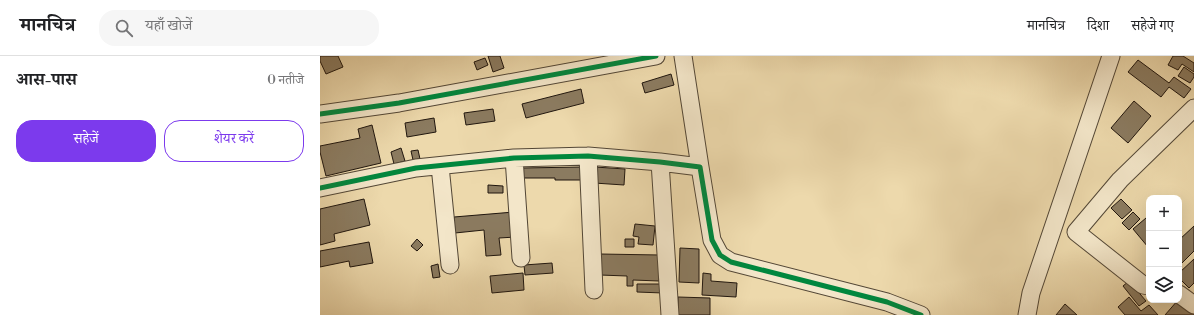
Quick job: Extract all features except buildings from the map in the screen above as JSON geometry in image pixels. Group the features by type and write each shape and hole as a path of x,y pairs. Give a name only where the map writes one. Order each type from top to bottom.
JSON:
{"street":[{"path":"320,114 399,103 656,56"},
{"path":"683,56 712,240 720,255 731,262 887,302 921,315"},
{"path":"1027,315 1031,293 1111,56"},
{"path":"1146,286 1143,285 1076,232 1120,180 1193,110"},
{"path":"320,188 416,168 514,158 588,156 700,167"},
{"path":"588,156 594,290"},
{"path":"514,158 521,258"},
{"path":"660,162 670,315"},
{"path":"440,166 450,265"},
{"path":"1182,296 1194,306"}],"cycle path":[{"path":"320,114 399,103 656,56"},
{"path":"320,188 416,168 514,158 588,156 700,167 712,240 720,255 731,262 887,302 921,315"}]}
